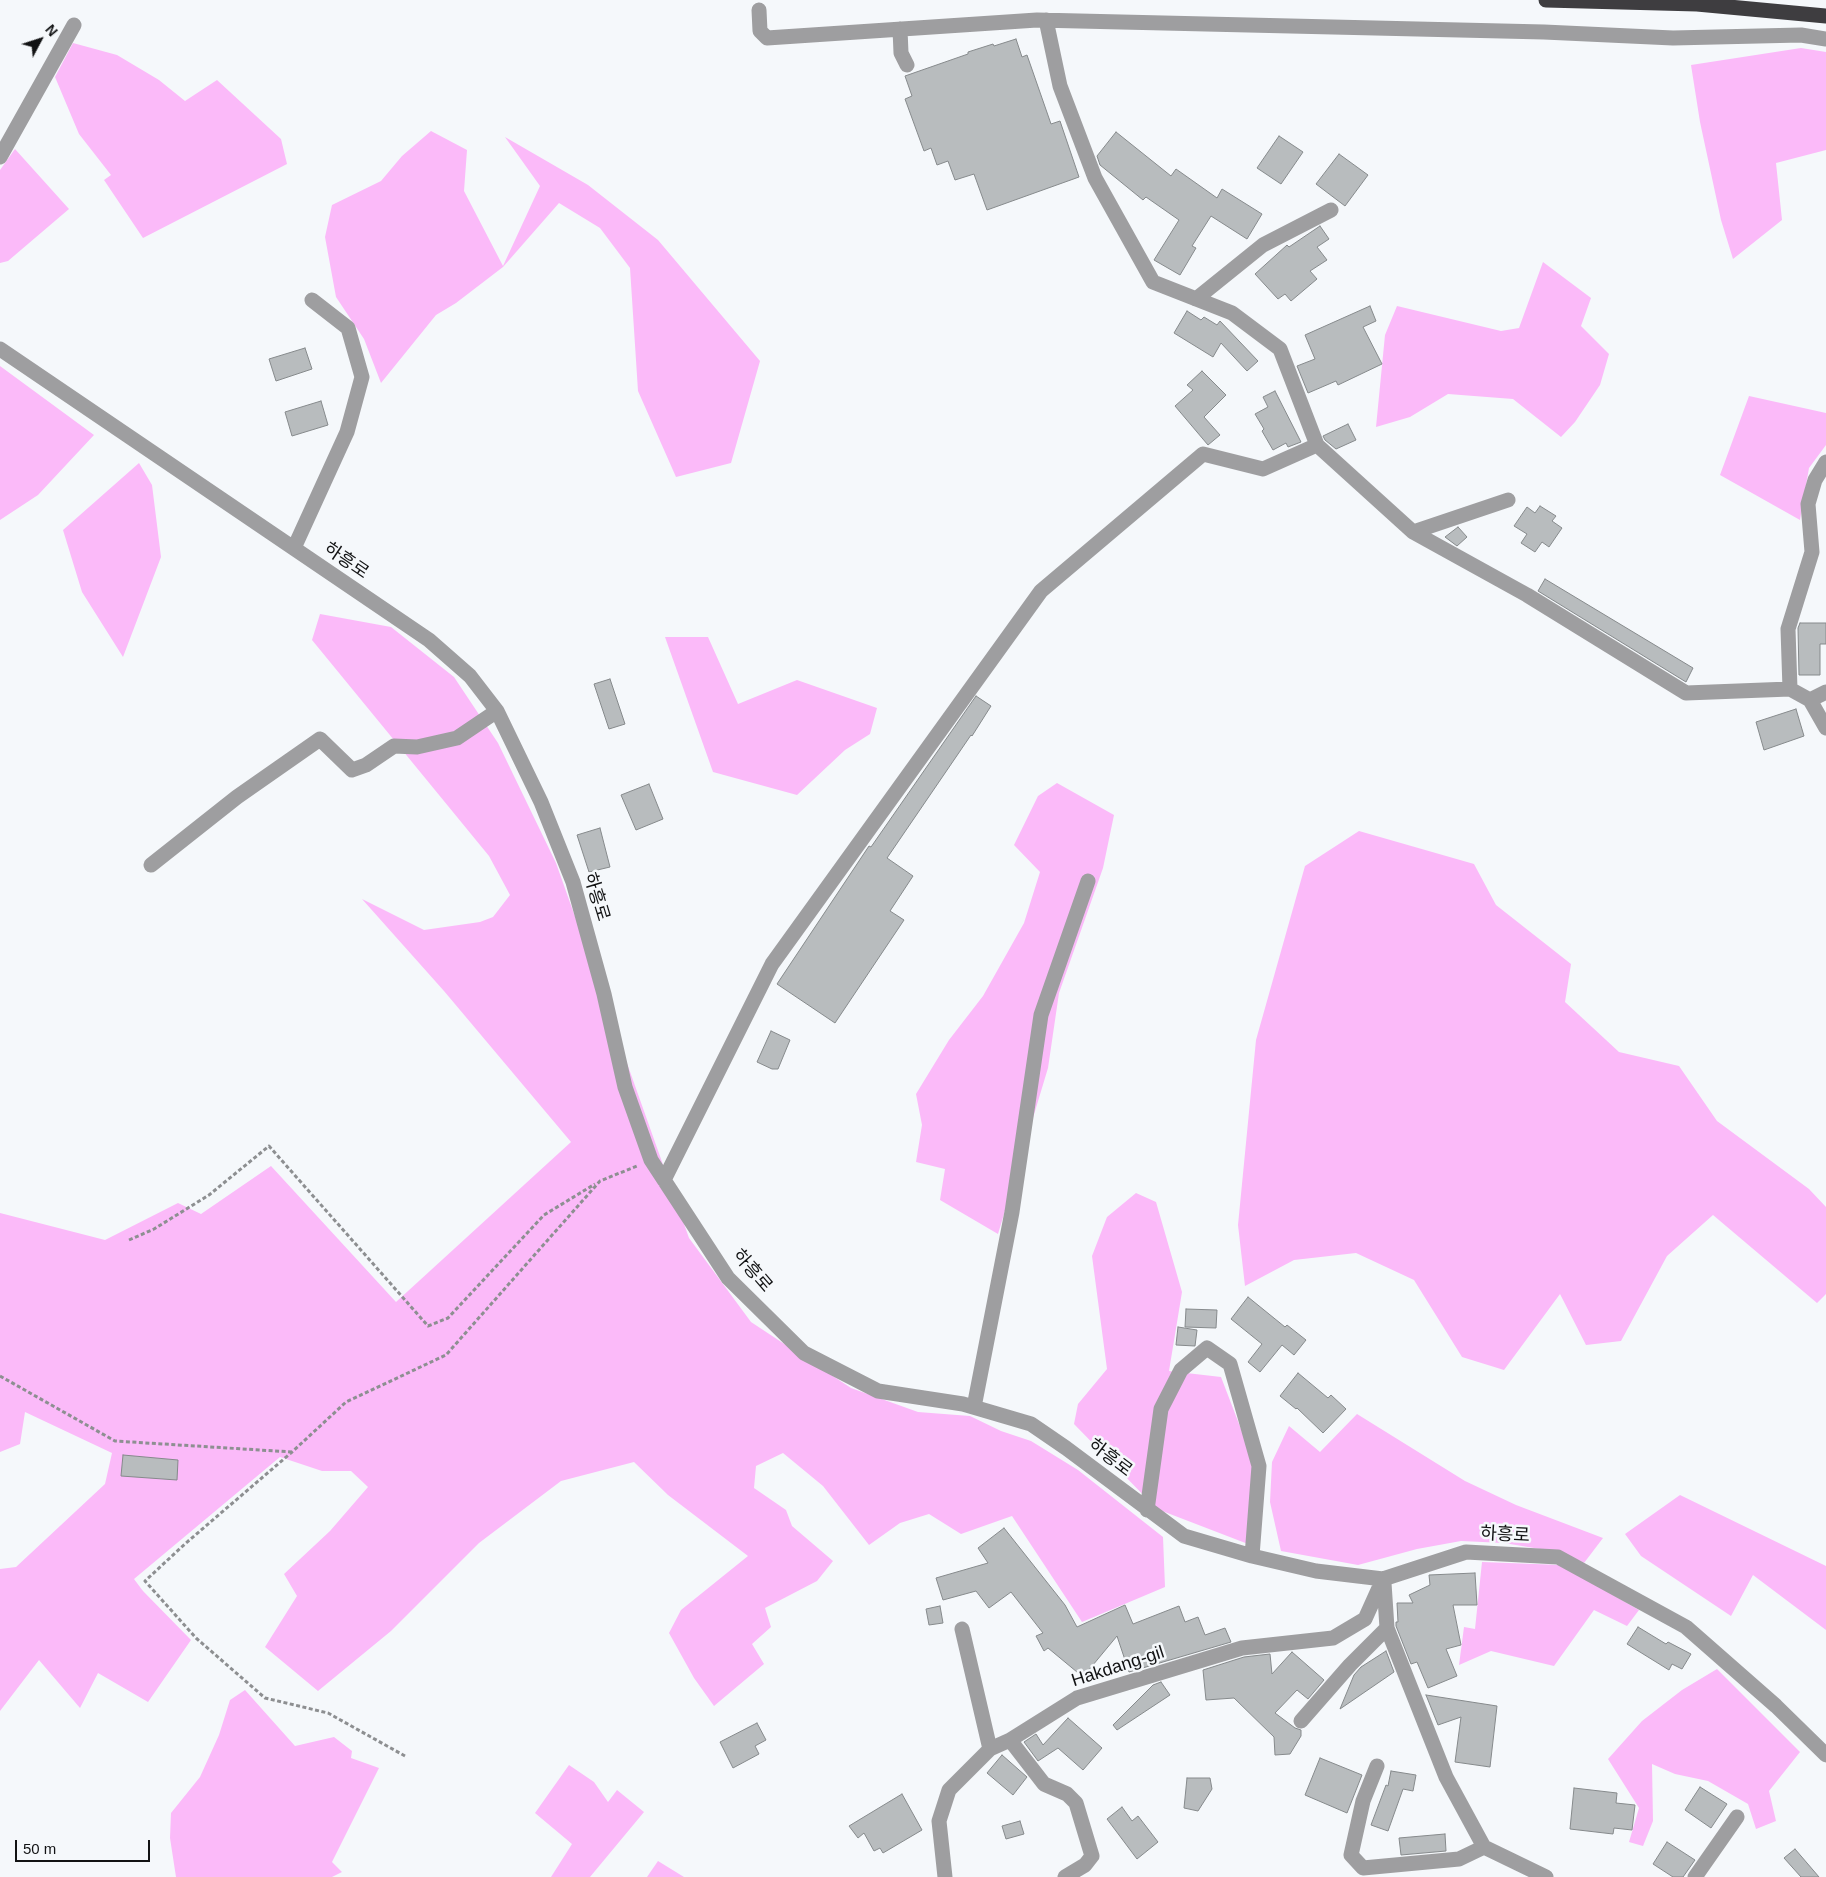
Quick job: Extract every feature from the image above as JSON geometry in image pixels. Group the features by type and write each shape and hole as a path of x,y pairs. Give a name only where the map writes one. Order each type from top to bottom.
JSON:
{"highway":[{"path":"1546,0 1697,4 1826,16"}],"street":[{"path":"759,10 760,31 767,38 1046,20 1544,32 1673,38 1801,35 1826,39"},
{"path":"1046,20 1060,86 1095,178 1153,282 1232,313 1280,349 1316,445 1413,532 1527,595 1686,693 1790,690 1810,700 1826,728"},
{"path":"0,157 74,25"},
{"path":"900,29 901,53 906,65"},
{"path":"1196,299 1263,245 1330,210"},
{"path":"294,548 347,432 362,377 348,328 312,300"},
{"name":"하흥로","path":"0,349 429,640 470,676 497,710 541,802 573,882 604,994 625,1087 651,1160 728,1278 804,1353 878,1391 963,1404 1031,1424 1184,1536 1252,1556 1316,1571 1383,1579 1466,1552 1558,1557 1686,1627 1776,1706 1826,1755"},
{"path":"664,1180 772,964 1041,591 1203,454 1263,469 1316,445"},
{"path":"1790,690 1788,629 1812,552 1808,504 1815,480 1826,462"},
{"path":"1413,532 1508,500"},
{"path":"1810,700 1826,692"},
{"path":"150,866 237,796 320,739 352,770 366,765 394,746 418,747 457,738 497,710"},
{"path":"974,1407 1012,1212 1041,1015 1088,881"},
{"path":"1147,1510 1161,1409 1180,1370 1207,1348 1230,1364 1260,1466 1252,1556"},
{"path":"1383,1579 1386,1628 1446,1777 1484,1847 1546,1877"},
{"name":"Hakdang-gil","path":"944,1877 939,1821 949,1790 990,1749 1010,1740 1077,1698 1242,1648 1333,1638 1366,1619 1383,1579"},
{"path":"1301,1721 1350,1664 1386,1628"},
{"path":"962,1629 990,1749"},
{"path":"1010,1740 1044,1784 1067,1794 1076,1803 1092,1856 1085,1865 1065,1877"},
{"path":"1376,1766 1363,1801 1351,1855 1363,1868 1459,1859 1484,1847"},
{"path":"1695,1877 1737,1817"}],"path":[{"path":"129,1240 154,1229 209,1195 269,1146 428,1326 448,1318 544,1215 600,1181 651,1160"},
{"path":"405,1756 328,1713 265,1698 196,1638 144,1581 186,1542 292,1452 346,1402 446,1355 600,1181"},
{"path":"0,1376 115,1441 292,1452"}],"shaded area":[{"path":"73,43 117,55 159,80 185,101 217,80 281,139 287,164 143,238 104,180 111,175 79,134 55,77"},
{"path":"1801,48 1826,52 1826,150 1776,163 1782,220 1733,259 1721,220 1700,122 1691,65"},
{"path":"431,131 467,150 464,191 503,266 540,186 505,137 588,185 658,240 760,361 731,463 676,477 638,391 630,268 600,228 559,203 503,267 456,303 436,315 381,383 364,339 336,297 325,237 332,205 381,181 402,156"},
{"path":"15,149 69,209 8,261 0,263 0,170"},
{"path":"1543,262 1591,298 1581,326 1609,354 1600,385 1575,422 1561,437 1513,399 1448,394 1410,417 1376,427 1385,335 1397,306 1501,331 1519,328"},
{"path":"0,366 94,435 38,495 0,520"},
{"path":"1749,396 1826,413 1826,445 1809,468 1800,520 1720,475"},
{"path":"139,463 152,485 161,557 123,657 82,592 63,530"},
{"path":"320,614 391,627 454,677 498,743 556,863 689,1238 751,1322 851,1388 918,1412 970,1416 1001,1431 1031,1441 1078,1470 1163,1537 1165,1587 1082,1622 1012,1516 961,1534 929,1514 900,1523 869,1545 823,1486 783,1453 756,1466 754,1488 786,1510 792,1526 833,1561 817,1581 765,1608 771,1627 752,1644 764,1664 714,1706 694,1678 669,1633 681,1610 748,1556 668,1495 634,1462 561,1481 479,1543 391,1631 318,1691 265,1647 297,1596 284,1574 330,1531 368,1487 351,1471 322,1471 280,1457 134,1579 143,1591 191,1640 148,1702 98,1673 80,1708 39,1660 0,1711 0,1569 16,1567 105,1484 112,1453 25,1412 20,1444 0,1452 0,1213 105,1240 178,1203 201,1214 271,1166 396,1302 571,1142 444,991 362,899 424,930 480,922 493,917 510,895 489,856 312,640"},
{"path":"665,637 708,637 738,704 797,680 877,708 870,734 845,750 797,795 713,772"},
{"path":"1057,783 1114,815 1103,868 1059,993 1048,1068 998,1234 940,1200 945,1169 916,1162 922,1125 916,1094 949,1040 983,996 1024,923 1040,872 1014,845 1038,796"},
{"path":"1359,831 1474,864 1496,905 1571,964 1565,1002 1619,1052 1679,1066 1717,1121 1809,1189 1826,1207 1826,1294 1817,1303 1713,1215 1667,1256 1621,1341 1586,1345 1560,1294 1504,1370 1462,1357 1414,1280 1356,1253 1294,1260 1245,1286 1238,1225 1256,1040 1305,866"},
{"path":"1136,1193 1156,1202 1182,1292 1169,1371 1221,1377 1249,1450 1253,1468 1248,1544 1157,1509 1074,1424 1078,1404 1107,1369 1092,1256 1107,1217"},
{"path":"1357,1414 1465,1481 1516,1505 1603,1538 1584,1563 1558,1552 1504,1543 1461,1541 1417,1549 1358,1565 1281,1551 1270,1502 1272,1462 1289,1426 1320,1452"},
{"path":"1680,1495 1826,1566 1826,1630 1753,1575 1731,1616 1641,1556 1625,1534"},
{"path":"1482,1562 1561,1565 1639,1610 1627,1626 1594,1610 1554,1666 1491,1651 1459,1665 1464,1627 1475,1629"},
{"path":"1717,1669 1800,1752 1769,1791 1776,1821 1756,1829 1748,1804 1708,1781 1675,1774 1652,1764 1653,1821 1643,1846 1629,1842 1639,1808 1608,1759 1642,1721 1682,1690"},
{"path":"245,1690 295,1746 334,1737 352,1751 351,1758 379,1768 332,1862 342,1872 332,1877 176,1877 170,1838 171,1813 200,1777 219,1735 230,1700"},
{"path":"569,1765 594,1782 608,1802 617,1790 644,1812 590,1877 551,1877 572,1844 535,1813"},
{"path":"658,1861 684,1877 647,1877"}],"building":[{"path":"1016,39 1022,57 1027,55 1051,124 1060,121 1079,177 987,210 974,174 955,180 948,161 937,165 931,148 924,151 905,99 912,96 905,76 968,54 968,52"},
{"path":"1116,132 1171,176 1176,169 1217,198 1222,189 1262,214 1247,239 1211,216 1192,246 1196,248 1180,275 1154,260 1179,220 1146,197 1143,200 1100,165 1097,156"},
{"path":"1279,136 1303,152 1281,184 1257,168"},
{"path":"1339,154 1368,175 1345,206 1316,184"},
{"path":"1320,226 1329,239 1317,247 1327,260 1310,271 1317,279 1291,301 1285,294 1278,299 1255,274 1287,245 1289,247"},
{"path":"1370,306 1376,321 1363,327 1382,364 1338,385 1336,381 1308,393 1297,366 1315,359 1305,335"},
{"path":"1187,311 1201,320 1204,317 1217,325 1220,321 1258,361 1247,371 1221,343 1213,357 1174,333"},
{"path":"305,348 312,369 276,381 269,359"},
{"path":"1202,371 1226,395 1204,417 1220,435 1208,445 1175,406 1193,390 1187,385"},
{"path":"1275,391 1301,442 1288,447 1286,443 1273,450 1255,414 1268,407 1263,397"},
{"path":"321,401 328,425 292,436 285,412"},
{"path":"1348,424 1356,440 1336,449 1325,440 1323,436"},
{"path":"1540,506 1556,516 1552,521 1562,528 1549,547 1542,542 1535,552 1521,543 1527,534 1514,526 1527,507 1535,513"},
{"path":"1458,527 1467,537 1457,546 1445,537"},
{"path":"1545,579 1693,668 1686,682 1538,591"},
{"path":"1800,623 1826,623 1826,644 1820,644 1820,675 1799,675 1798,628"},
{"path":"610,679 625,724 609,729 594,684"},
{"path":"976,696 991,706 887,858 913,876 890,911 904,920 835,1023 777,984 869,846 871,847"},
{"path":"1796,709 1804,736 1764,750 1756,722"},
{"path":"649,784 663,819 636,830 621,795"},
{"path":"600,828 610,867 589,872 577,835"},
{"path":"771,1031 790,1040 778,1069 772,1069 757,1062"},
{"path":"1248,1297 1285,1327 1287,1325 1306,1340 1294,1355 1282,1345 1260,1372 1248,1362 1262,1344 1231,1319"},
{"path":"1186,1309 1217,1310 1216,1328 1185,1327"},
{"path":"1178,1327 1197,1330 1195,1346 1176,1345"},
{"path":"1298,1373 1328,1398 1331,1395 1346,1409 1323,1433 1297,1408 1280,1396"},
{"path":"123,1455 178,1460 177,1480 121,1476"},
{"path":"1004,1528 1065,1605 1077,1627 1125,1605 1133,1624 1179,1606 1185,1622 1198,1617 1205,1635 1225,1628 1231,1642 1129,1672 1117,1636 1083,1677 1048,1648 1044,1651 1036,1636 1043,1633 1011,1592 989,1608 976,1591 943,1600 936,1578 988,1563 978,1548"},
{"path":"1475,1573 1477,1605 1453,1605 1461,1645 1446,1649 1457,1676 1428,1688 1417,1662 1411,1664 1396,1626 1396,1622 1398,1622 1397,1603 1413,1603 1409,1595 1430,1585 1429,1575"},
{"path":"940,1606 943,1623 929,1625 926,1609"},
{"path":"1638,1627 1666,1644 1668,1642 1691,1654 1682,1669 1672,1664 1669,1670 1627,1644"},
{"path":"1386,1651 1394,1672 1340,1709 1354,1675 1361,1667"},
{"path":"1292,1652 1324,1680 1308,1699 1297,1690 1275,1713 1295,1728 1301,1730 1301,1736 1290,1754 1275,1755 1274,1737 1234,1698 1206,1700 1203,1670 1244,1657 1270,1654 1272,1674"},
{"path":"1161,1682 1170,1695 1117,1730 1113,1725 1153,1685"},
{"path":"1426,1695 1497,1706 1490,1767 1455,1762 1461,1717 1438,1725"},
{"path":"1068,1718 1102,1748 1083,1770 1058,1748 1038,1761 1024,1742 1036,1734 1043,1745"},
{"path":"757,1723 766,1740 755,1746 759,1754 733,1768 720,1742"},
{"path":"1002,1755 1027,1777 1013,1795 987,1773"},
{"path":"1320,1758 1362,1775 1347,1813 1305,1795"},
{"path":"1391,1771 1416,1775 1413,1791 1403,1789 1388,1831 1371,1825 1386,1785 1388,1786"},
{"path":"1187,1778 1210,1778 1212,1789 1198,1811 1184,1808"},
{"path":"1700,1787 1727,1804 1711,1828 1685,1810"},
{"path":"1574,1788 1617,1793 1616,1803 1635,1805 1632,1830 1614,1828 1613,1834 1570,1829"},
{"path":"902,1794 922,1830 883,1853 880,1848 874,1851 864,1833 858,1838 849,1826"},
{"path":"1122,1807 1132,1821 1138,1816 1158,1842 1137,1859 1107,1819"},
{"path":"1020,1821 1024,1834 1006,1839 1002,1826"},
{"path":"1445,1834 1446,1851 1401,1855 1399,1838"},
{"path":"1667,1842 1695,1860 1683,1877 1673,1877 1653,1864"},
{"path":"1795,1849 1819,1877 1801,1877 1784,1858"}]}
